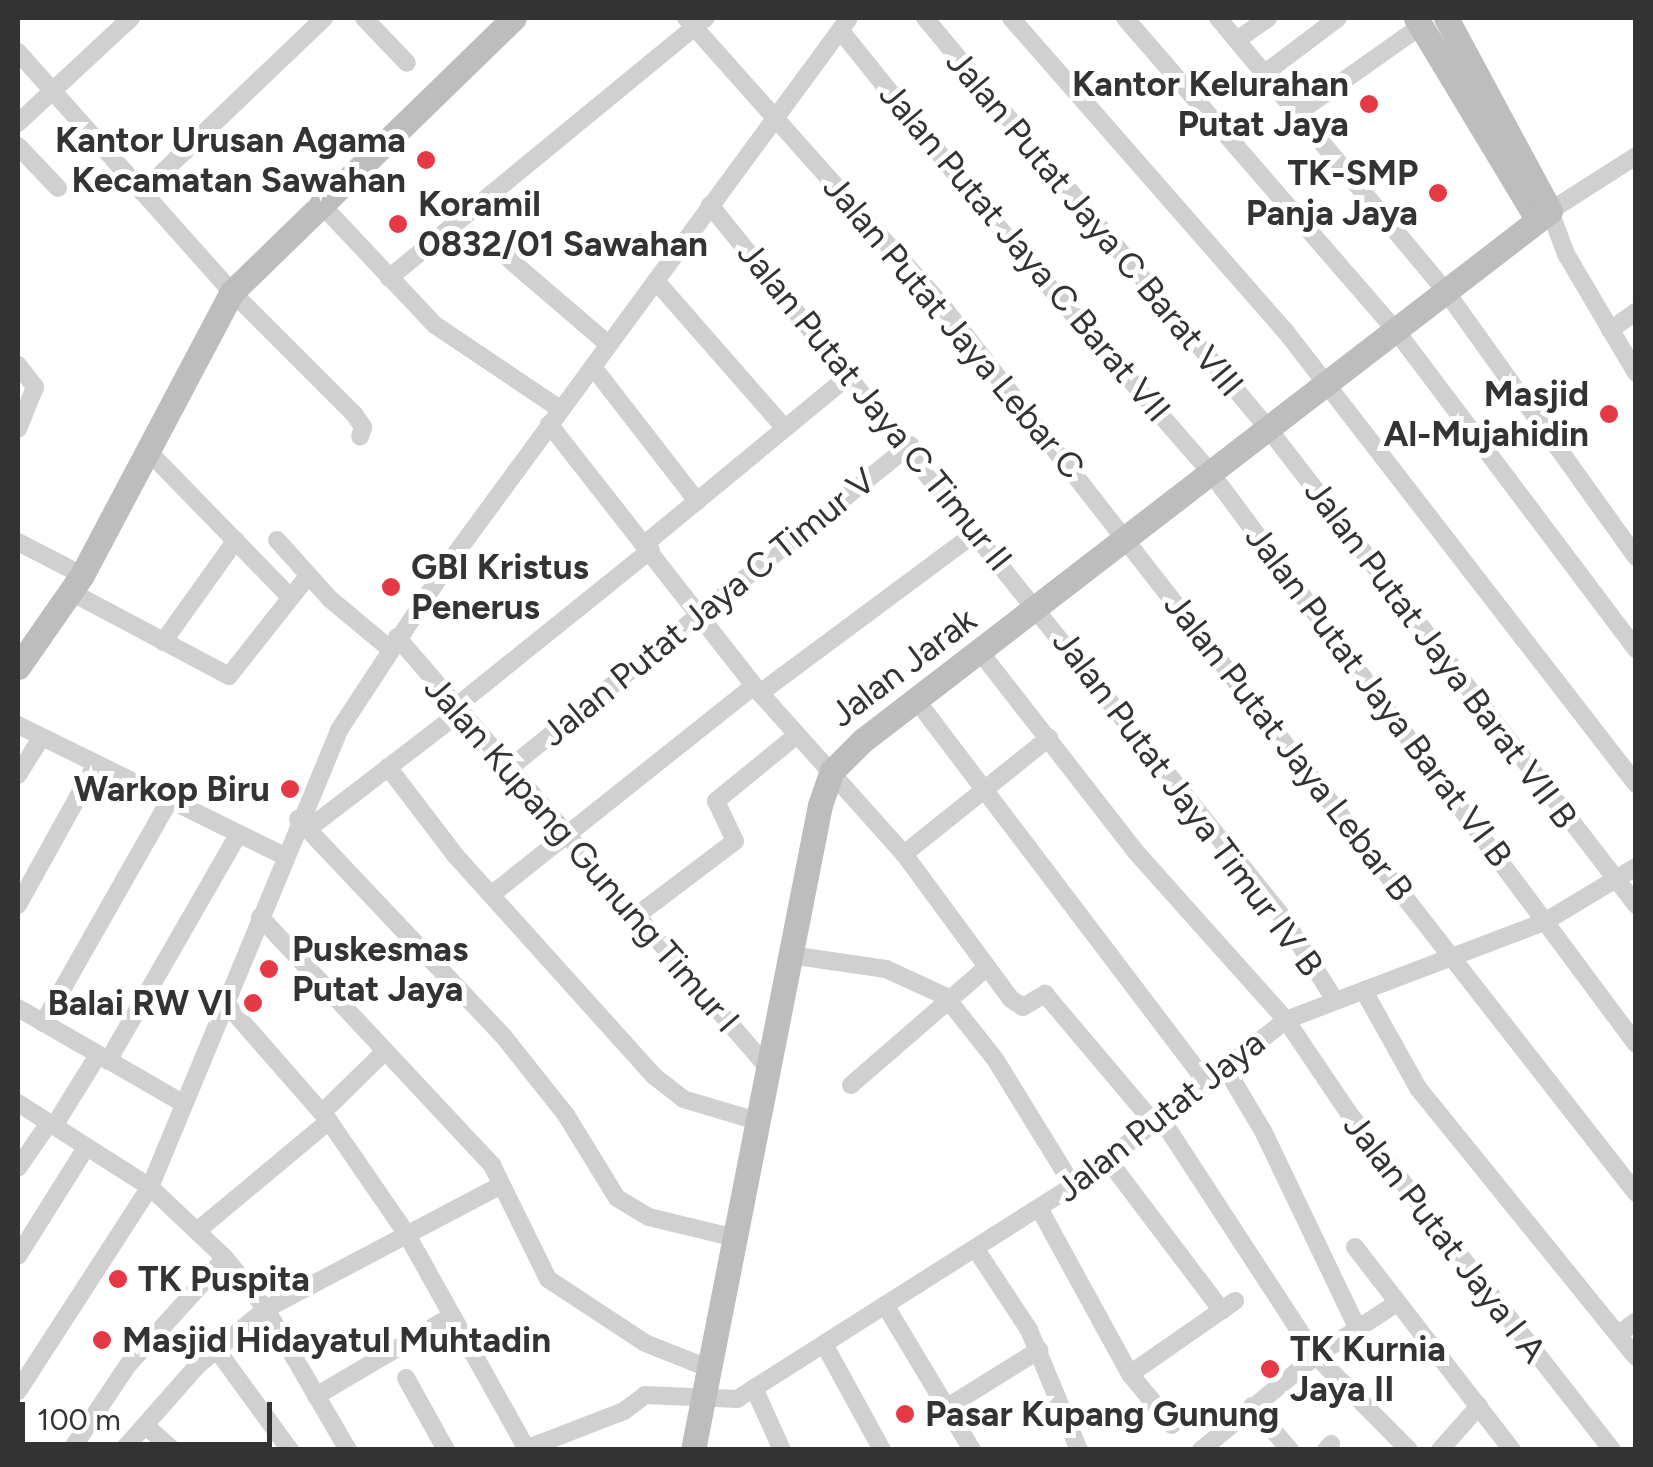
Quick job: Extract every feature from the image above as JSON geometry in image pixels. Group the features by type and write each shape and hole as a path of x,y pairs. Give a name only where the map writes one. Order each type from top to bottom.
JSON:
{"street":[{"path":"18,123 132,18"},
{"path":"142,192 324,18"},
{"path":"364,18 407,63"},
{"path":"18,667 53,623 76,584 150,453 232,292 319,202 514,18"},
{"name":"Jalan Putat Jaya C Barat VIII","path":"925,18 1268,427"},
{"path":"1012,18 1328,384 1636,784"},
{"path":"1125,18 1397,332 1636,650"},
{"path":"1218,18 1447,293 1636,557"},
{"path":"1237,40 1268,18"},
{"path":"1265,73 1338,18"},
{"path":"1446,18 1467,78 1538,220 1566,254 1636,372"},
{"path":"389,278 696,21"},
{"name":"Jalan Putat Jaya Lebar C","path":"696,21 774,119 944,308 1128,540"},
{"path":"1299,112 1418,22 1467,78"},
{"path":"18,1391 150,1187 181,1102 284,856 303,824 339,730 394,643 555,416 845,24"},
{"name":"Jalan Putat Jaya C Barat VII","path":"845,24 1012,244 1211,473"},
{"path":"18,52 232,292 354,414 363,427 360,437"},
{"path":"18,146 58,188"},
{"path":"1538,220 1636,156"},
{"path":"319,202 435,325 555,416 757,690 904,854 1016,1005 1045,994 1158,1122 1316,1356 1409,1450"},
{"name":"Jalan Putat Jaya C Timur II","path":"710,204 1039,608"},
{"name":"Jalan Jarak","path":"692,1450 705,1400 820,805 832,771 1538,220"},
{"path":"510,260 609,344"},
{"path":"656,281 784,427"},
{"path":"1610,330 1636,312"},
{"path":"18,364 35,387 18,429"},
{"path":"593,367 697,501"},
{"path":"303,824 388,768 649,547 697,501 850,375"},
{"name":"Jalan Putat Jaya Barat VII B","path":"1268,427 1636,905"},
{"name":"Jalan Putat Jaya C Timur V","path":"507,770 910,445"},
{"path":"150,453 291,598"},
{"name":"Jalan Putat Jaya Barat VI B","path":"1211,473 1636,1044"},
{"path":"491,895 562,833 978,531"},
{"path":"163,642 236,540"},
{"name":"Jalan Kupang Gunung Timur I","path":"277,540 308,576 394,643 769,1069"},
{"name":"Jalan Putat Jaya Lebar B","path":"1128,540 1636,1193"},
{"path":"18,542 163,642 229,676 308,576"},
{"name":"Jalan Putat Jaya Timur IV B","path":"1039,608 1296,934 1335,1000"},
{"name":"Jalan Putat Jaya I A","path":"981,653 1156,876 1286,1020 1383,1158 1612,1450"},
{"path":"917,701 1204,1079"},
{"path":"18,724 168,803 284,856"},
{"path":"636,916 735,841 717,799 797,735"},
{"path":"18,776 41,738"},
{"path":"904,854 1049,738"},
{"path":"18,905 94,766"},
{"path":"388,768 491,895 666,1087 693,1104 757,1121"},
{"path":"43,1023 168,803"},
{"path":"303,824 504,1037 566,1115 617,1198 649,1217 735,1238"},
{"path":"18,1168 103,1058 237,837"},
{"name":"Jalan Putat Jaya","path":"525,1449 583,1429 646,1395 736,1399 1073,1186 1158,1122 1223,1064 1286,1020 1546,920 1636,867"},
{"path":"260,917 492,1165 548,1279 645,1343 711,1369"},
{"path":"790,955 900,973 949,1001 995,1059 1073,1186"},
{"path":"851,1085 987,967"},
{"path":"1364,992 1418,1088 1636,1356"},
{"path":"224,1001 325,1117 406,1233 525,1449"},
{"path":"18,1008 181,1102"},
{"path":"197,1232 325,1117 385,1051"},
{"path":"1223,1064 1264,1131 1358,1329"},
{"path":"18,1103 150,1187 225,1258 266,1310 348,1450"},
{"path":"18,1256 85,1149"},
{"path":"1108,1160 1229,1306 1130,1374"},
{"path":"123,1450 217,1350 266,1310 501,1185"},
{"path":"1039,1208 1130,1374 1172,1424"},
{"path":"1355,1246 1394,1305 1512,1450"},
{"path":"975,1248 1038,1350 1080,1450"},
{"path":"71,1450 128,1365 225,1258"},
{"path":"885,1304 972,1450"},
{"path":"1201,1450 1316,1356 1394,1305"},
{"path":"316,1396 452,1316"},
{"path":"1619,1334 1636,1321"},
{"path":"824,1344 882,1450"},
{"path":"217,1350 290,1450"},
{"path":"946,1408 1038,1350"},
{"path":"406,1378 446,1450"},
{"path":"754,1388 782,1450"},
{"path":"1252,1406 1290,1450"},
{"path":"1440,1450 1479,1406"},
{"path":"145,1425 173,1450"}],"place":[{"name":"Kantor Kelurahan Putat Jaya","path":"1369,104"},
{"name":"Kantor Urusan Agama Kecamatan Sawahan","path":"426,160"},
{"name":"TK-SMP Panja Jaya","path":"1438,193"},
{"name":"Koramil 0832/01 Sawahan","path":"398,224"},
{"name":"Masjid Al-Mujahidin","path":"1609,414"},
{"name":"GBI Kristus Penerus","path":"391,587"},
{"name":"Warkop Biru","path":"290,789"},
{"name":"Puskesmas Putat Jaya","path":"269,969"},
{"name":"Balai RW VI","path":"253,1003"},
{"name":"TK Puspita","path":"118,1279"},
{"name":"Masjid Hidayatul Muhtadin","path":"102,1340"},
{"name":"TK Kurnia Jaya II","path":"1270,1369"},
{"name":"Pasar Kupang Gunung","path":"905,1414"}]}
